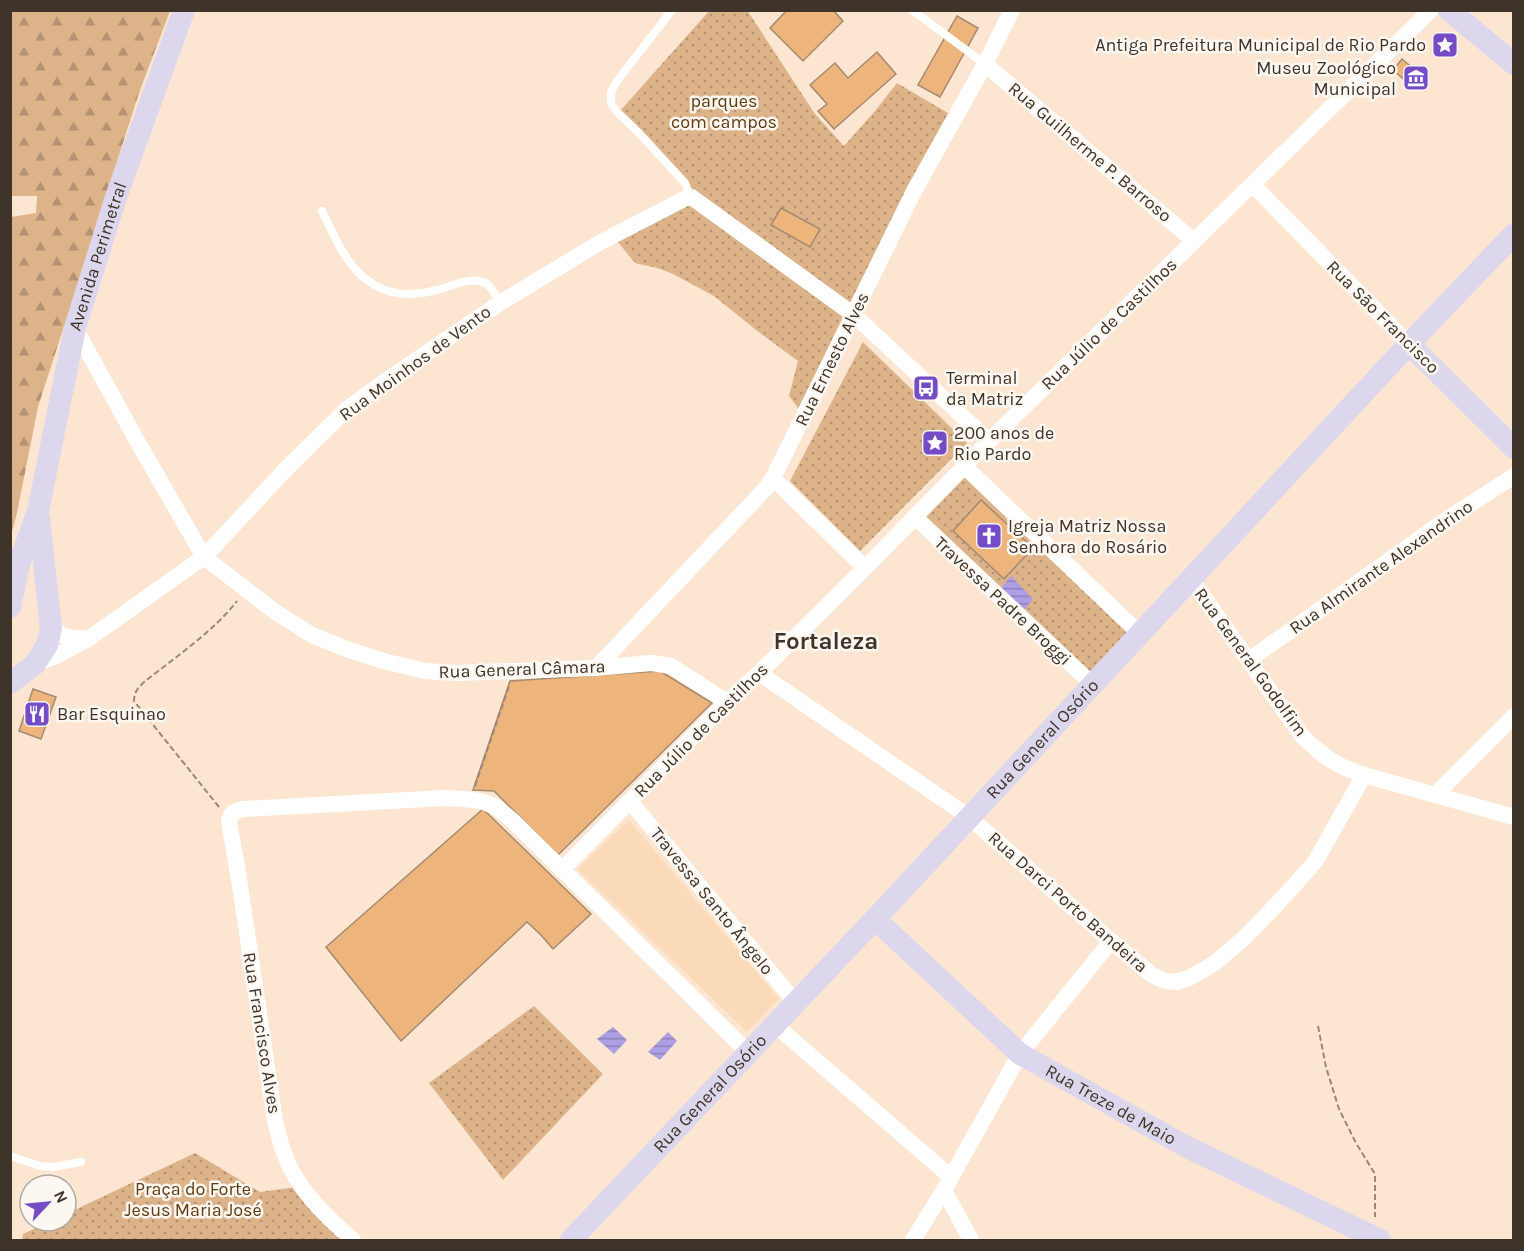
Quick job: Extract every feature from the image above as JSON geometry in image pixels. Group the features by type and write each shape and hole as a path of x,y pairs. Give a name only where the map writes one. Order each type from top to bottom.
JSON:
{"street":[{"name":"Avenida Perimetral","path":"10,607 15,560 38,511 75,328 116,197 184,10"},
{"name":"Rua Ernesto Alves","path":"596,668 773,478 914,191 985,64 1012,10"},
{"name":"Rua Júlio de Castilhos","path":"562,870 727,702 865,568 988,441 1431,10"},
{"path":"1449,10 1514,64"},
{"name":"Rua Guilherme P. Barroso","path":"985,64 1194,241"},
{"name":"Rua São Francisco","path":"1253,185 1514,448"},
{"name":"Rua Moinhos de Vento","path":"35,664 88,639 204,557 286,469 347,409 447,337 599,243 690,196"},
{"path":"690,196 854,315 988,441"},
{"name":"Rua General Osório","path":"571,1240 875,919 1514,234"},
{"name":"Rua General Câmara","path":"75,328 204,557 274,611 312,636 359,653 425,671 457,673 514,671 651,663 671,666 727,702"},
{"path":"964,466 1140,634"},
{"name":"Rua Almirante Alexandrino","path":"1249,660 1447,519 1514,476"},
{"path":"773,478 865,568"},
{"name":"Avenida Perimetral","path":"10,683 35,664 47,645 51,628 38,511"},
{"name":"Travessa Padre Broggi","path":"915,517 1092,684"},
{"path":"15,560 32,560 45,571"},
{"name":"Rua General Godolfim","path":"1191,579 1302,736 1322,755 1342,768 1364,776 1514,817"},
{"path":"51,628 66,637 88,639"},
{"path":"10,668 35,664"},
{"name":"Rua Darci Porto Bandeira","path":"759,673 969,817 1111,941 1152,975 1165,981 1176,982 1189,978 1215,963 1280,902 1315,862 1364,776"},
{"path":"1436,795 1514,716"},
{"path":"236,813 444,798 481,801 496,807 512,820 748,1052"},
{"name":"Travessa Santo Ângelo","path":"630,801 795,1002"},
{"name":"Rua Francisco Alves","path":"236,813 230,832 273,1110 284,1155 297,1180 313,1202 353,1240"},
{"name":"Rua Treze de Maio","path":"875,919 1020,1054 1187,1147 1378,1239"},
{"path":"913,1240 1020,1054 1111,941"},
{"path":"774,1024 947,1184 971,1240"}],"lane":[{"path":"672,10 617,81 611,92 611,103 616,112 639,133 685,183 690,196"},
{"path":"912,10 985,64"},
{"path":"322,211 353,266 380,289 413,295 461,282 476,281 486,284 500,303"},
{"path":"10,1156 40,1166 53,1167 81,1162"}],"path":[{"path":"236,813 213,801 134,702 134,696 143,683 229,612 246,590"},
{"path":"470,800 514,671"},
{"path":"1318,1026 1326,1066 1339,1109 1375,1174 1378,1239"}],"shaded area":[{"path":"1011,576 1033,599 1021,614 998,592"},
{"path":"629,820 779,999 747,1032 577,869"},
{"path":"613,1027 627,1040 614,1054 597,1039"},
{"path":"668,1032 677,1041 660,1060 648,1052"}],"green space":[{"name":"parques com campos","path":"747,10 815,114 844,146 897,83 953,116 852,311 692,193 620,111 709,11"},
{"path":"11,11 170,11 139,93 38,407 11,536 11,217 36,213 37,196 11,196"},
{"path":"689,197 852,315 802,413 789,396 798,361 714,296 671,273 635,263 613,236"},
{"path":"863,342 967,443 860,551 790,481"},
{"path":"964,467 1137,634 1092,683 917,517"},
{"path":"534,1006 603,1074 503,1180 429,1083"},
{"name":"Praça do Forte Jesus Maria José","path":"195,1153 260,1192 297,1187 349,1240 22,1240 25,1233 78,1233 78,1208"}],"building":[{"path":"787,10 833,10 843,21 803,61 770,28"},
{"path":"957,16 978,28 940,97 918,85"},
{"path":"877,52 896,74 834,129 818,111 827,104 810,85 835,63 848,78"},
{"path":"1402,59 1426,79 1416,90 1393,70"},
{"path":"781,208 820,229 810,247 771,225"},
{"name":"Igreja Matriz Nossa Senhora do Rosário","path":"981,500 1033,548 1004,579 953,531"},
{"path":"660,671 712,703 558,855 494,791 473,790 510,681"},
{"name":"Bar Esquinao","path":"33,689 56,697 41,739 19,731"},
{"path":"483,809 591,914 553,949 527,922 401,1041 326,947"}],"place":[{"name":"Antiga Prefeitura Municipal de Rio Pardo","path":"1445,45"},
{"name":"Museu Zoológico Municipal","path":"1416,78"},
{"name":"Terminal da Matriz","path":"926,388"},
{"name":"200 anos de Rio Pardo","path":"935,443"},
{"name":"Igreja Matriz Nossa Senhora do Rosário","path":"989,536"},
{"name":"Bar Esquinao","path":"37,714"}],"district":[{"name":"Fortaleza","path":"826,641"}]}
